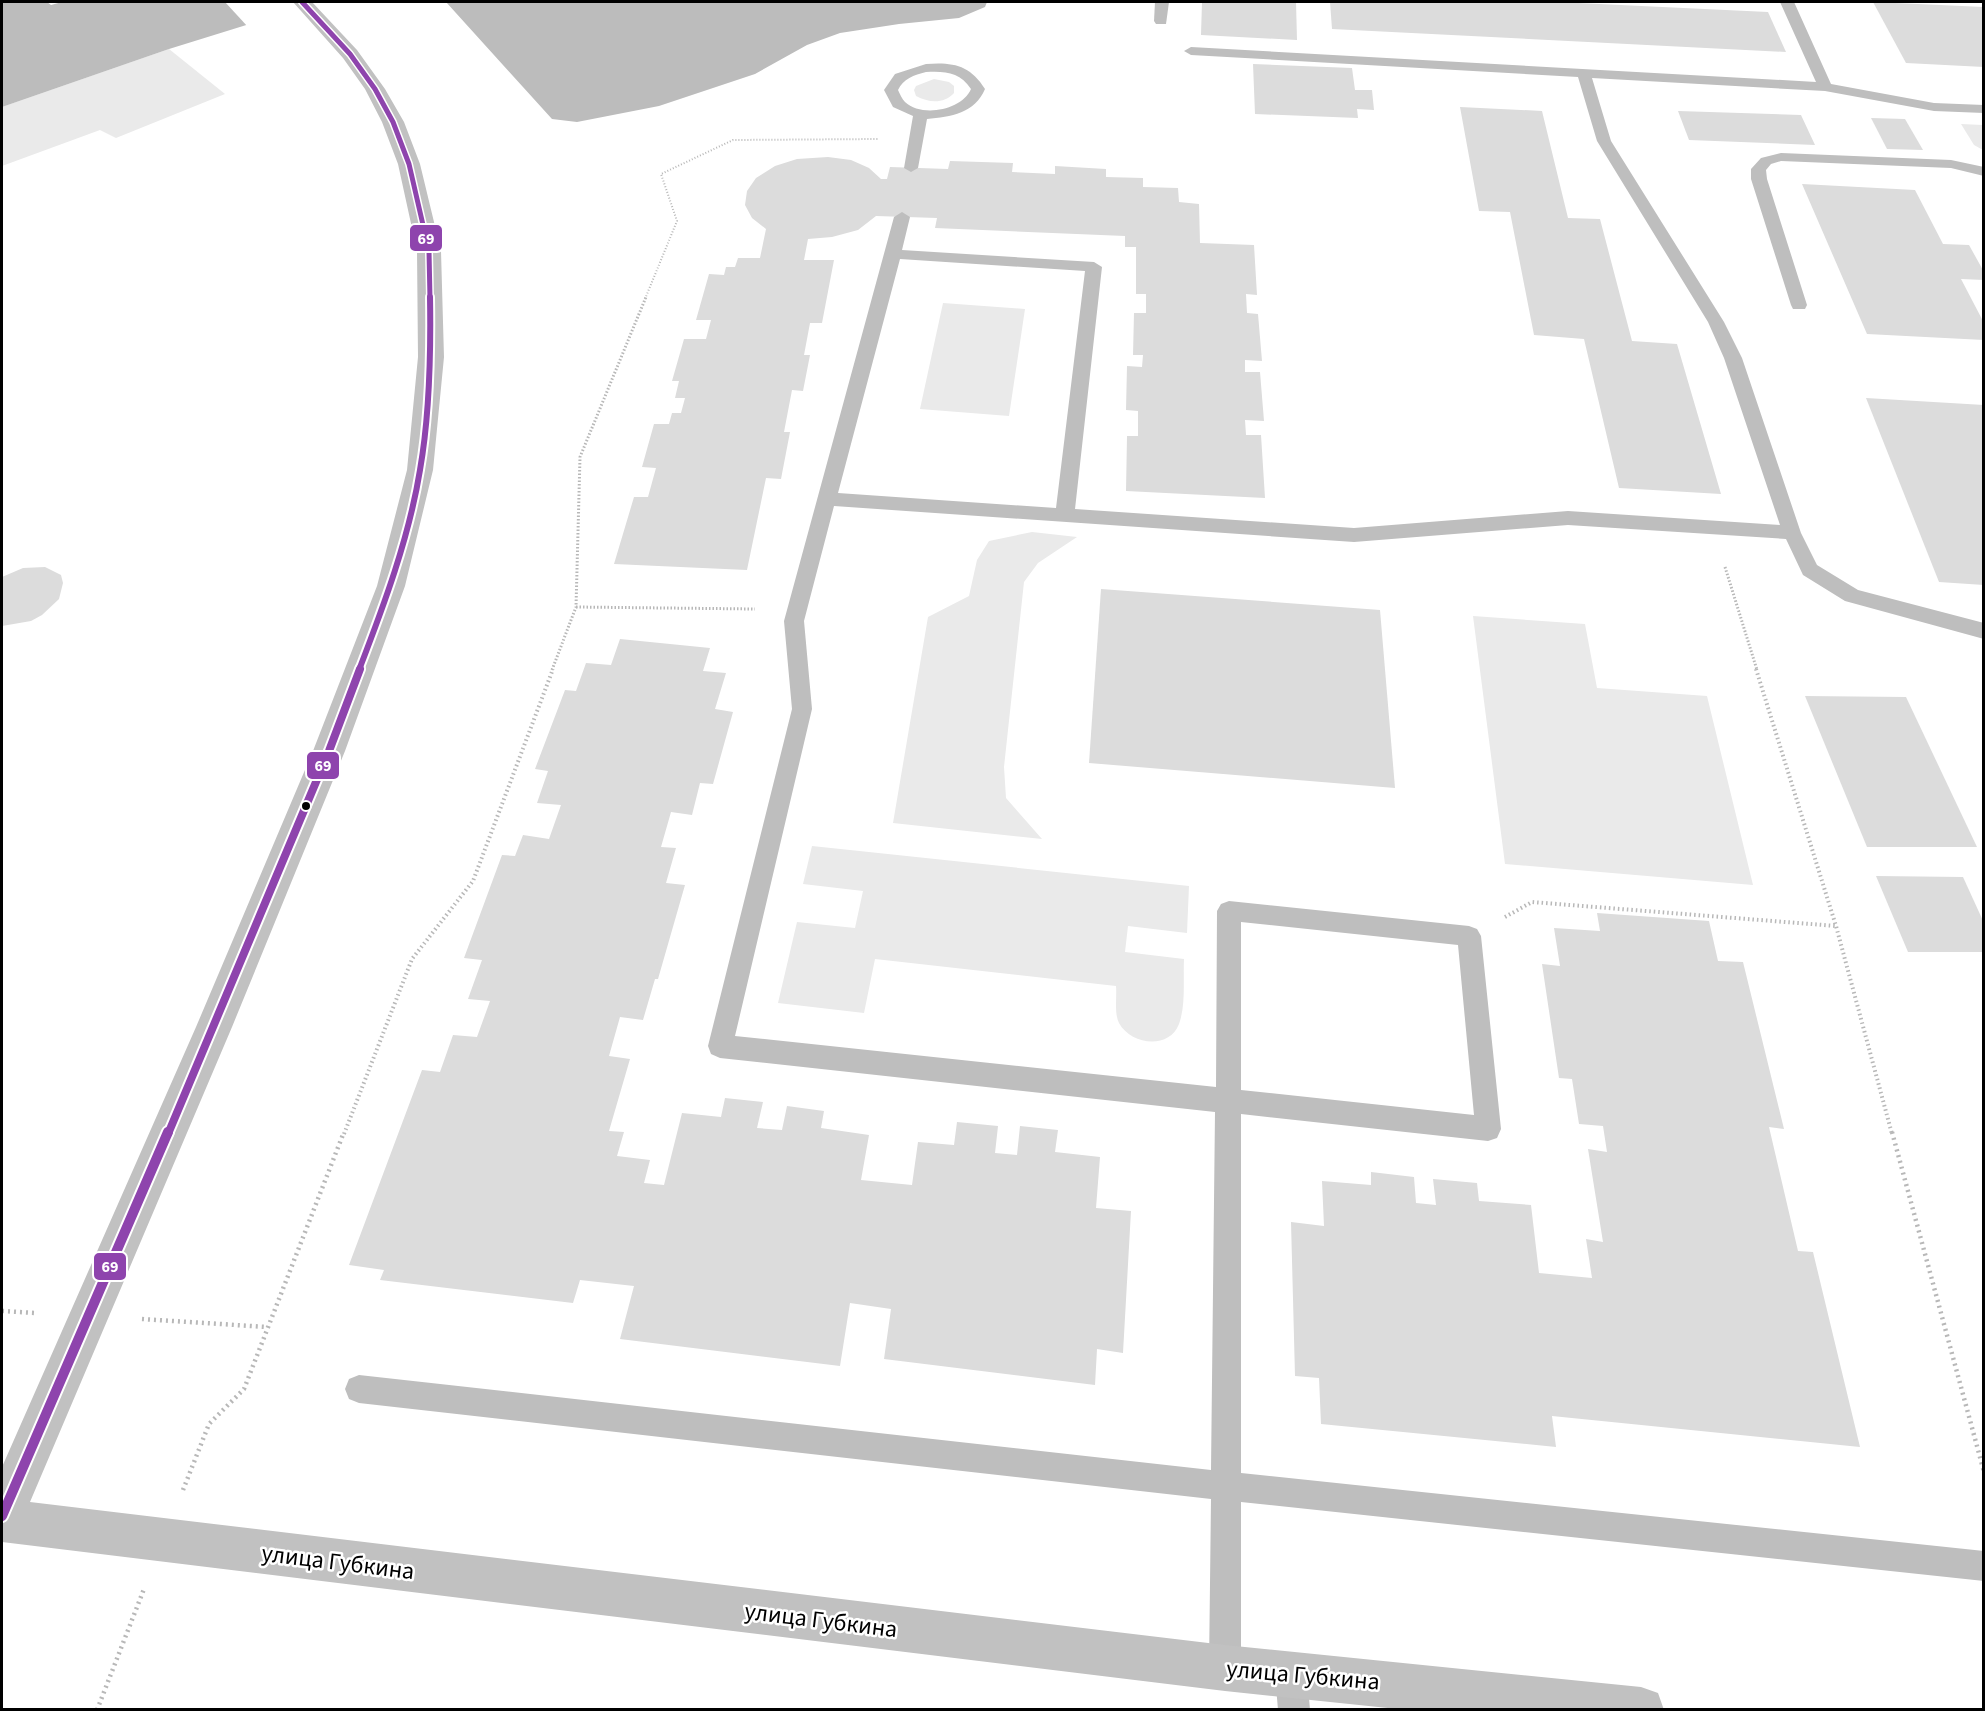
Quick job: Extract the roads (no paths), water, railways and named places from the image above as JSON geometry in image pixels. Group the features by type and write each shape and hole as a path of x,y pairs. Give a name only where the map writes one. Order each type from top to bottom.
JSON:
{"main road":[{"path":"2,1518 214,1027 329,751 391,586 420,470 431,357 429,251 409,164 393,122 375,89 350,54 302,2"},
{"name":"улица Губкина","path":"2,1518 162,1541 1225,1668 1293,1692 1641,1710"}],"lane":[{"path":"1161,21 1162,2"},
{"path":"1787,2 1825,87"},
{"path":"1191,51 1825,87 1934,107 1983,109"},
{"path":"926,68 945,68 966,74 977,86 978,90 974,100 964,107 944,113 921,113 903,107 892,95 892,86 905,74 926,68"},
{"path":"1584,74 1604,141 1716,322 1733,358 1792,533 1810,570 1851,596 1983,631"},
{"path":"910,168 921,113"},
{"path":"1799,305 1759,179 1758,169 1766,161 1781,157 1940,164 1973,168 1983,172"},
{"path":"902,217 794,621 802,709 720,1046 1226,1101 1488,1129 1469,936 1229,911 1226,1101 1225,1668"},
{"path":"893,254 1094,267 1065,514"},
{"path":"828,499 1354,535 1568,518 1792,533"},
{"path":"359,1389 1225,1486 1983,1566"}]}
